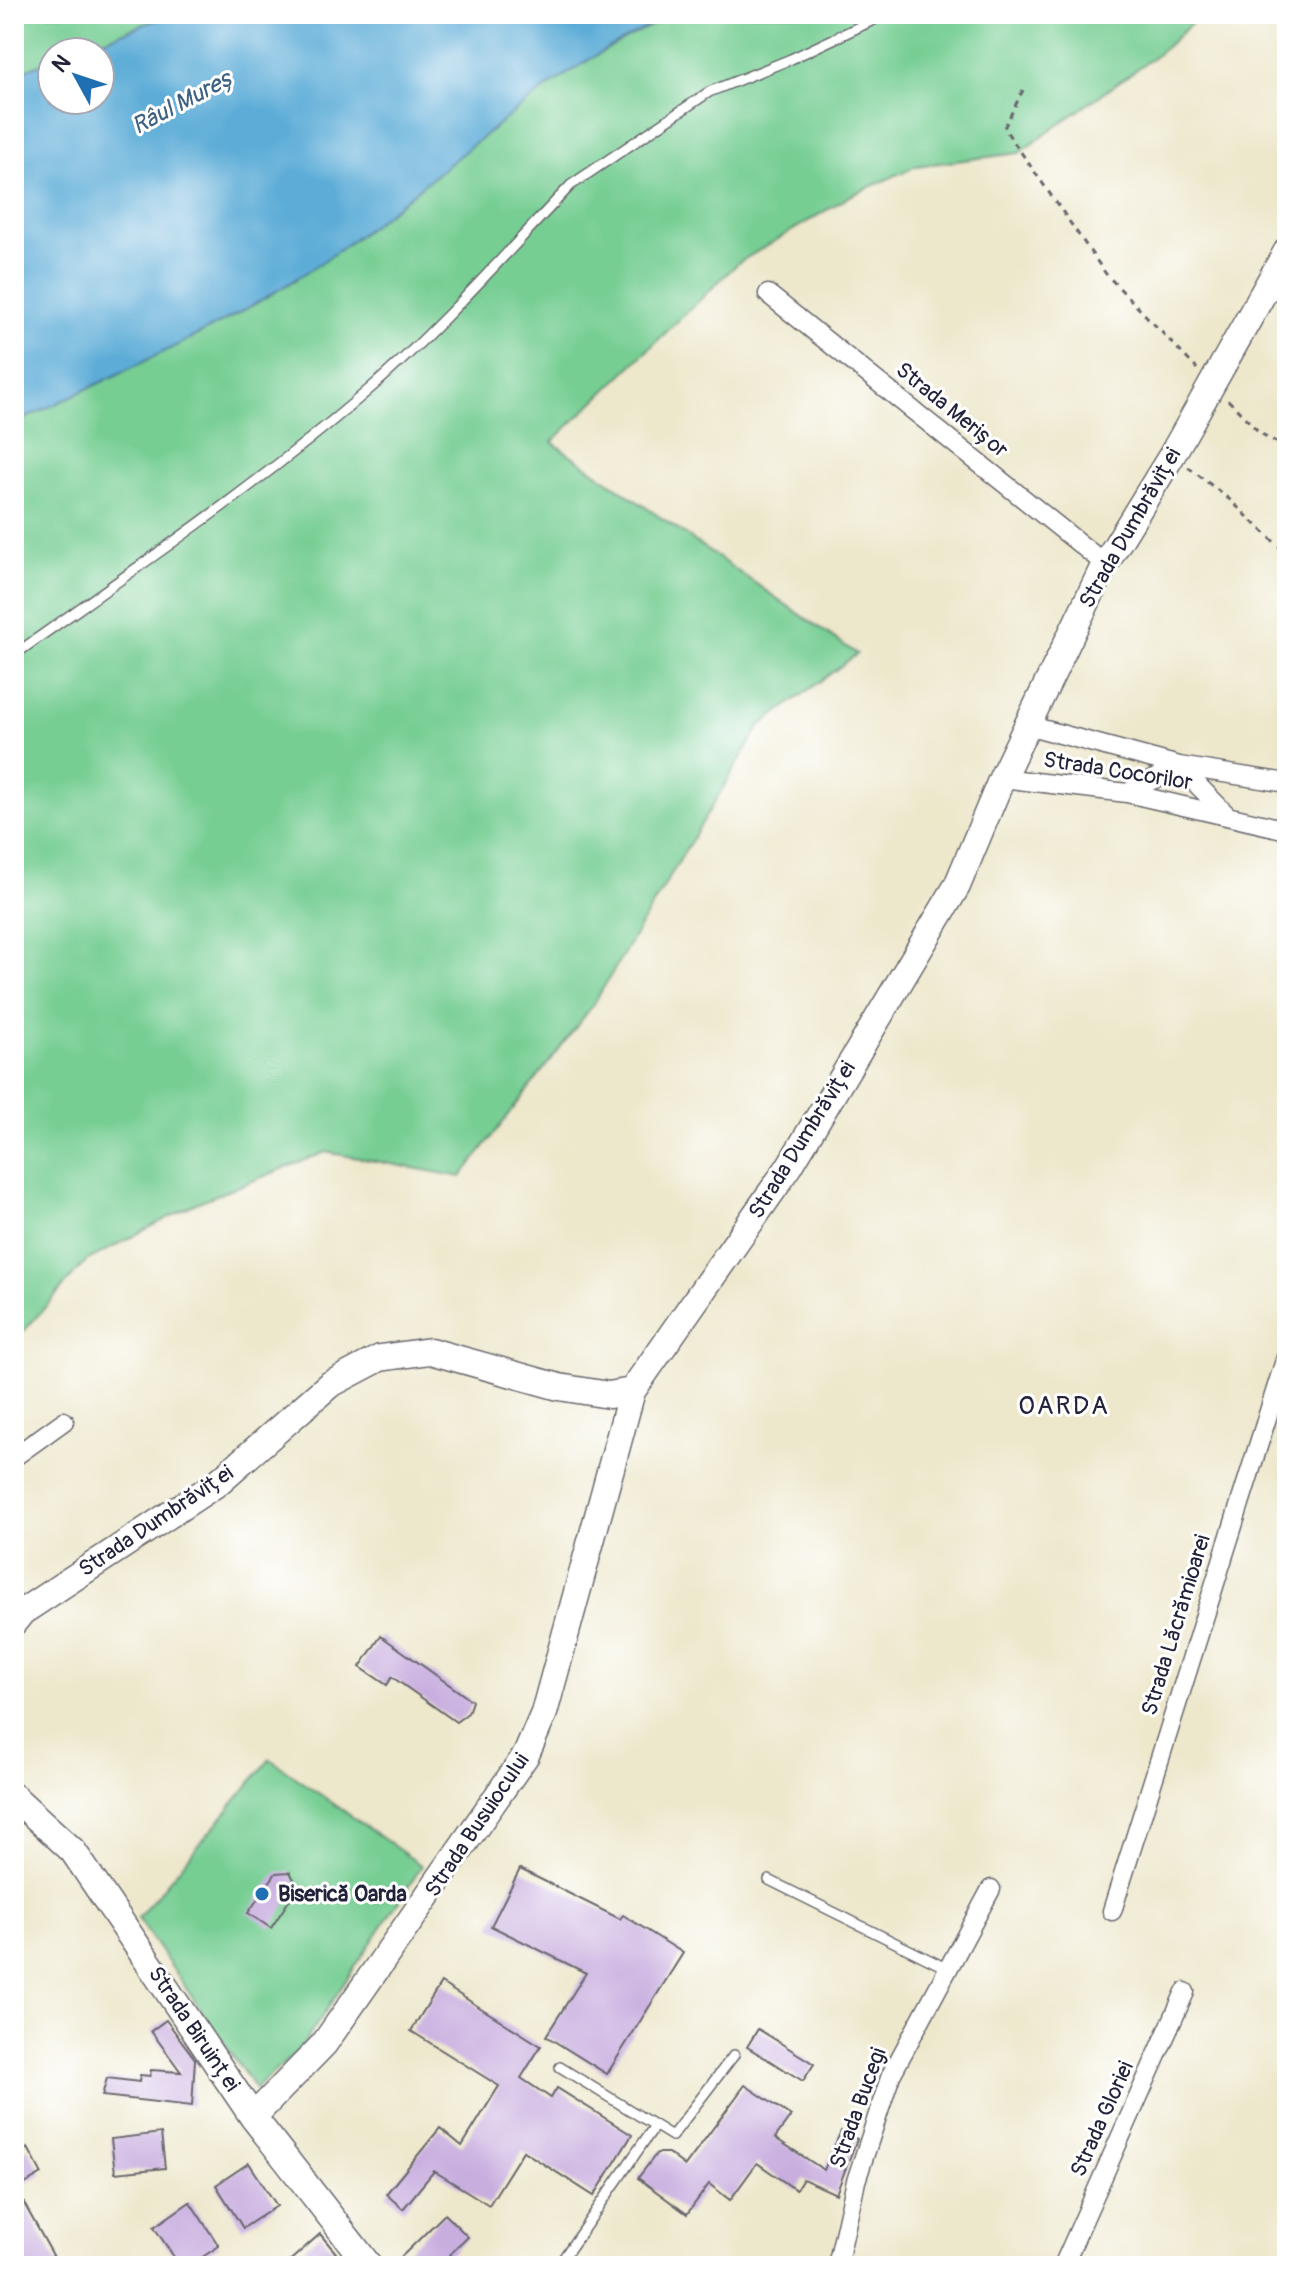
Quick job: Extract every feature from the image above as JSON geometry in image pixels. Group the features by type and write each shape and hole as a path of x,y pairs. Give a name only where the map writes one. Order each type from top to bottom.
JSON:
{"main road":[{"name":"Strada Dumbrăviței","path":"14,1622 48,1594 216,1484 329,1385 380,1358 430,1351 559,1387 609,1395 632,1391 789,1167 957,886 1002,778 1105,564 1172,455 1287,251"},
{"name":"Strada Busuiocului","path":"253,2117 324,2044 526,1755 544,1713 632,1391"},
{"name":"Strada Biruinței","path":"14,1797 73,1851 253,2117 369,2266"}],"street":[{"name":"Strada Merișor","path":"768,294 1105,564"},
{"name":"Strada Cocorilor","path":"1027,725 1179,766 1287,783"},
{"path":"1127,793 1179,766 1226,814"},
{"name":"Strada Cocorilor","path":"1002,778 1127,793 1287,830"},
{"name":"Strada Lăcrămioarei","path":"1112,1911 1287,1354"},
{"path":"14,1457 64,1421"},
{"name":"Strada Bucegi","path":"837,2266 856,2181 891,2075 991,1889"},
{"name":"Strada Gloriei","path":"1063,2266 1185,1992"}],"lane":[{"path":"14,655 270,469 365,393 435,330 571,185 597,165 709,92 791,59 886,14"},
{"path":"769,1880 946,1968"},
{"path":"560,2067 666,2135 679,2132 734,2055"},
{"path":"558,2266 654,2127"}],"path":[{"path":"1023,90 1004,128 1106,274 1164,339 1260,433 1287,448"},
{"path":"1172,455 1229,499 1287,554"}],"green space":[{"path":"14,14 171,14 114,36 36,36 36,66 14,74"},
{"path":"677,14 1202,14 1158,54 1019,153 916,166 852,195 738,263 552,442 857,654 760,726 593,1005 461,1177 326,1152 196,1203 86,1261 14,1342 14,424 219,324 298,278 377,222 541,92 630,36"},
{"path":"270,1759 422,1866 301,2048 255,2089 138,1918"}],"water":[{"name":"Râul Mureș","path":"171,14 677,14 585,62 500,123 377,222 297,278 178,345 14,424 14,74 36,66 36,116 116,116 114,36"}],"building":[{"path":"381,1636 472,1701 468,1713 456,1722 392,1677 387,1685 360,1667"},
{"path":"520,1869 620,1919 623,1915 683,1953 607,2074 546,2036 586,1973 491,1926"},
{"path":"290,1872 298,1887 271,1928 248,1913 276,1873"},
{"path":"441,1983 541,2046 521,2078 551,2098 557,2088 632,2135 594,2196 523,2151 489,2205 434,2171 403,2209 386,2194 440,2128 462,2146 499,2086 411,2031"},
{"path":"166,2020 195,2059 192,2106 102,2096 107,2078 139,2082 140,2075 150,2076 151,2070 181,2072 151,2031"},
{"path":"758,2029 814,2064 803,2081 747,2047"},
{"path":"745,2085 791,2116 775,2138 824,2170 841,2131 857,2139 836,2194 803,2179 796,2190 757,2163 730,2200 709,2184 687,2214 638,2178 657,2153 668,2153 685,2166"},
{"path":"161,2133 165,2168 115,2173 111,2139"},
{"path":"28,2148 42,2174 16,2189 59,2266 21,2266 14,2253 14,2156"},
{"path":"249,2163 277,2206 243,2228 216,2185"},
{"path":"190,2202 219,2246 189,2266 180,2266 154,2227"},
{"path":"445,2214 468,2237 438,2266 392,2266"},
{"path":"320,2234 336,2253 322,2266 284,2266"}],"place":[{"name":"Biserică Oarda","path":"262,1894"}],"district":[{"name":"OARDA","path":"1064,1406"}]}
